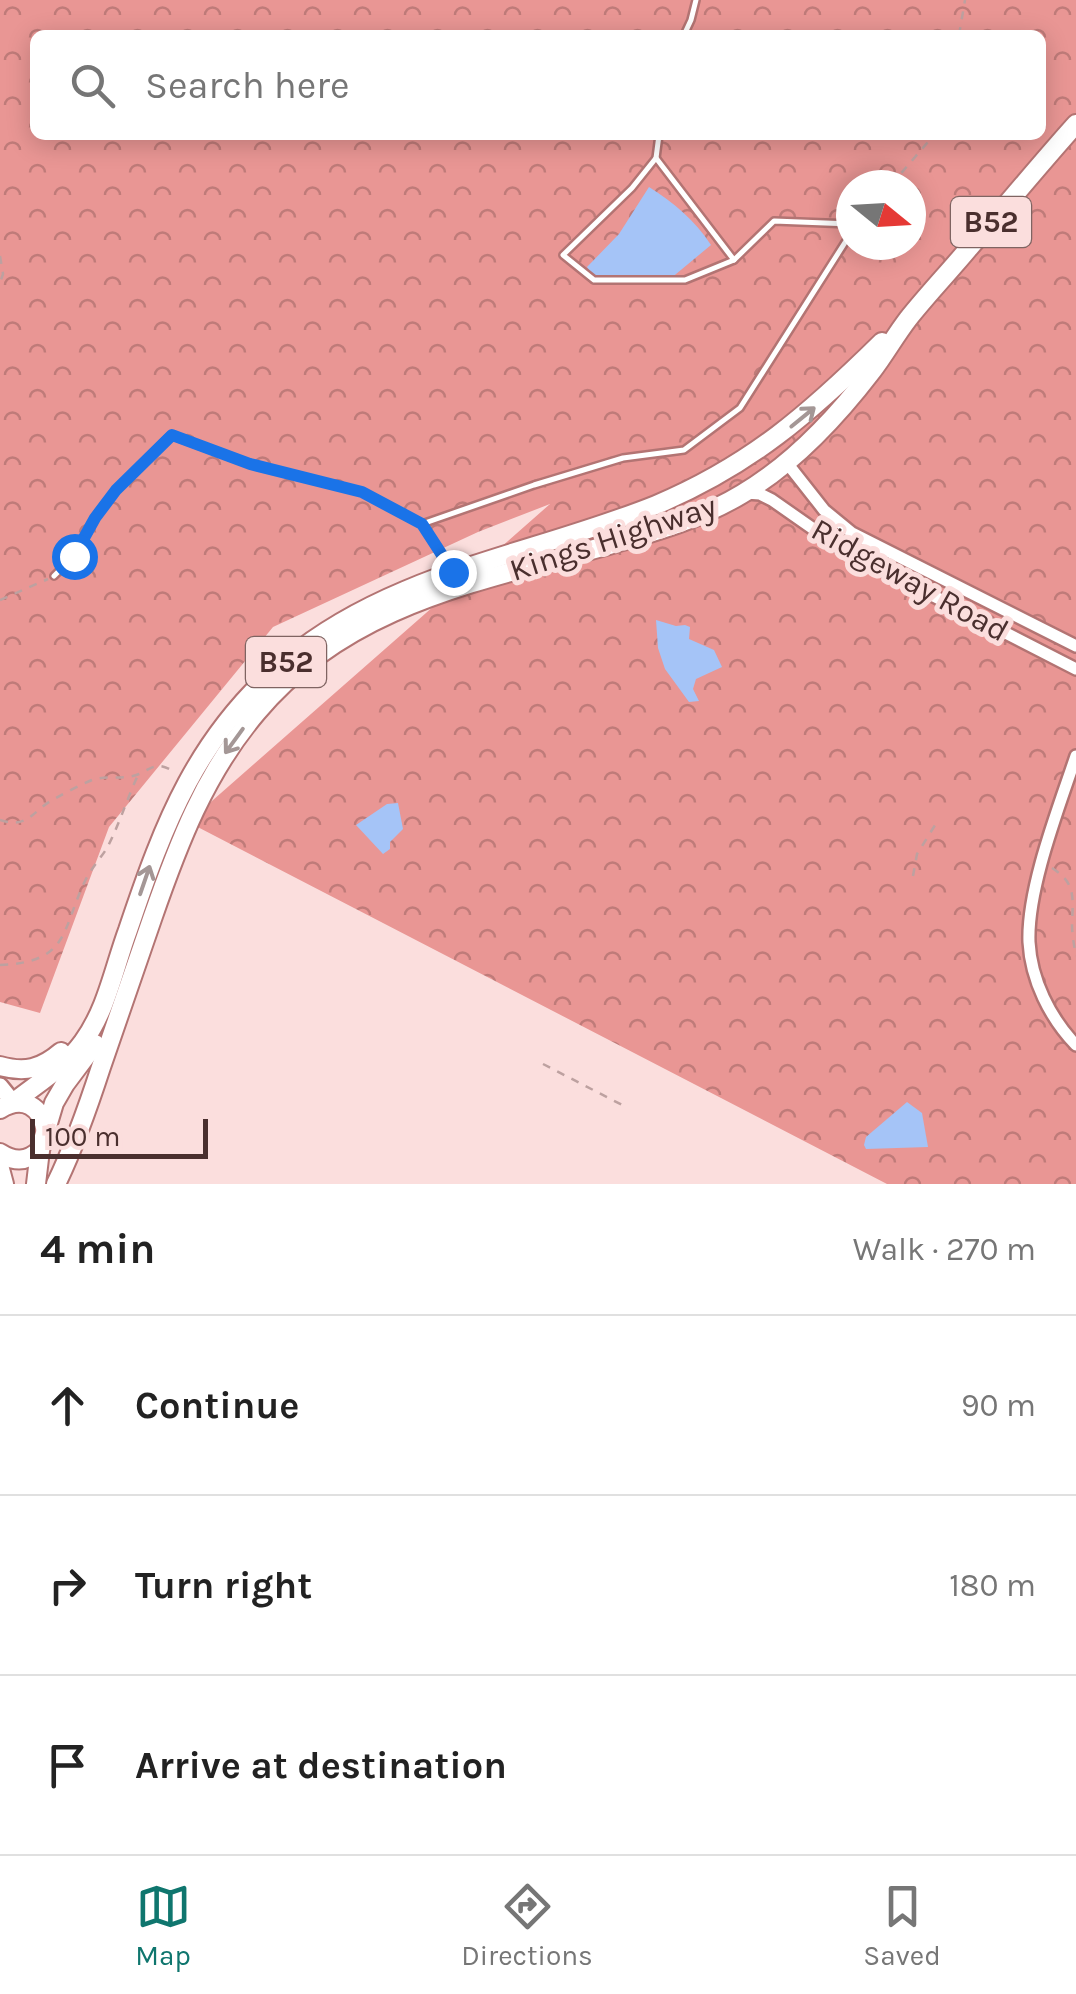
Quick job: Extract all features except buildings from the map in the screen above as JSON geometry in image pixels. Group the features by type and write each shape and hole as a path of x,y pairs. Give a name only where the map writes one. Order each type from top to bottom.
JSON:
{"highway":[{"name":"Kings Highway","path":"56,1184 88,1106 162,888 195,805 228,748 269,698 338,642 420,599 664,529 744,493 786,462 831,419 864,381 907,320 1076,124"},
{"name":"Kings Highway","path":"9,1104 58,1068 82,1042 102,1009 155,852 195,768 234,714 286,661 328,630 393,595 615,520 692,488 748,457 790,427 907,320"},
{"path":"692,488 760,464 786,462"},
{"name":"B52","path":"36,1184 43,1142 60,1090 108,1024 142,930 162,888"},
{"path":"0,1066 30,1070 54,1058 78,1034 113,973"},
{"path":"0,1154 24,1160 43,1142 44,1122 35,1109 26,1104 9,1104"},
{"path":"0,1168 4,1184"}],"main road":[{"path":"0,1086 9,1104"}],"street":[{"name":"Ridgeway Road","path":"786,462 824,510 852,533 1076,646"},
{"name":"Ridgeway Road","path":"744,493 772,500 842,549 1076,669"},
{"path":"1076,756 1042,862 1030,924 1032,955 1048,1008 1076,1045"}],"lane":[{"path":"686,30 696,0"},
{"path":"658,140 656,158 632,188 563,255 594,280 684,280 734,260 774,221 836,223"},
{"path":"656,158 734,260"},
{"path":"422,524 623,458 684,450 740,408 836,257"},
{"path":"54,576 74,556 116,490 172,435 250,464 362,492 422,524 453,572"}],"path":[{"path":"960,30 965,0"},
{"path":"903,170 930,140"},
{"path":"0,256 0,283"},
{"path":"0,600 54,576"},
{"path":"0,965 38,959 56,948 68,930 86,880 107,847 138,775 148,767 164,765"},
{"path":"0,820 16,824 26,820 51,800 92,780 138,775"},
{"path":"913,876 918,854 937,822"},
{"path":"1042,862 1064,874 1074,892 1076,956"},
{"path":"543,1064 628,1108"}],"green space":[{"path":"0,0 1076,0 1076,1184 887,1184 188,822 550,504 478,532 273,627 109,827 40,1013 0,1002"}],"water":[{"path":"649,187 683,213 711,245 664,284 598,284 587,267 619,234"},
{"path":"656,620 690,627 689,639 714,650 722,667 696,679 693,689 699,701 689,702 665,669 658,648"},
{"path":"398,803 403,829 383,854 356,825 387,804"},
{"path":"907,1102 922,1113 928,1147 866,1149 866,1137"}],"route":[{"path":"74,556 116,490 172,435 250,464 362,492 422,524 453,572"}]}
